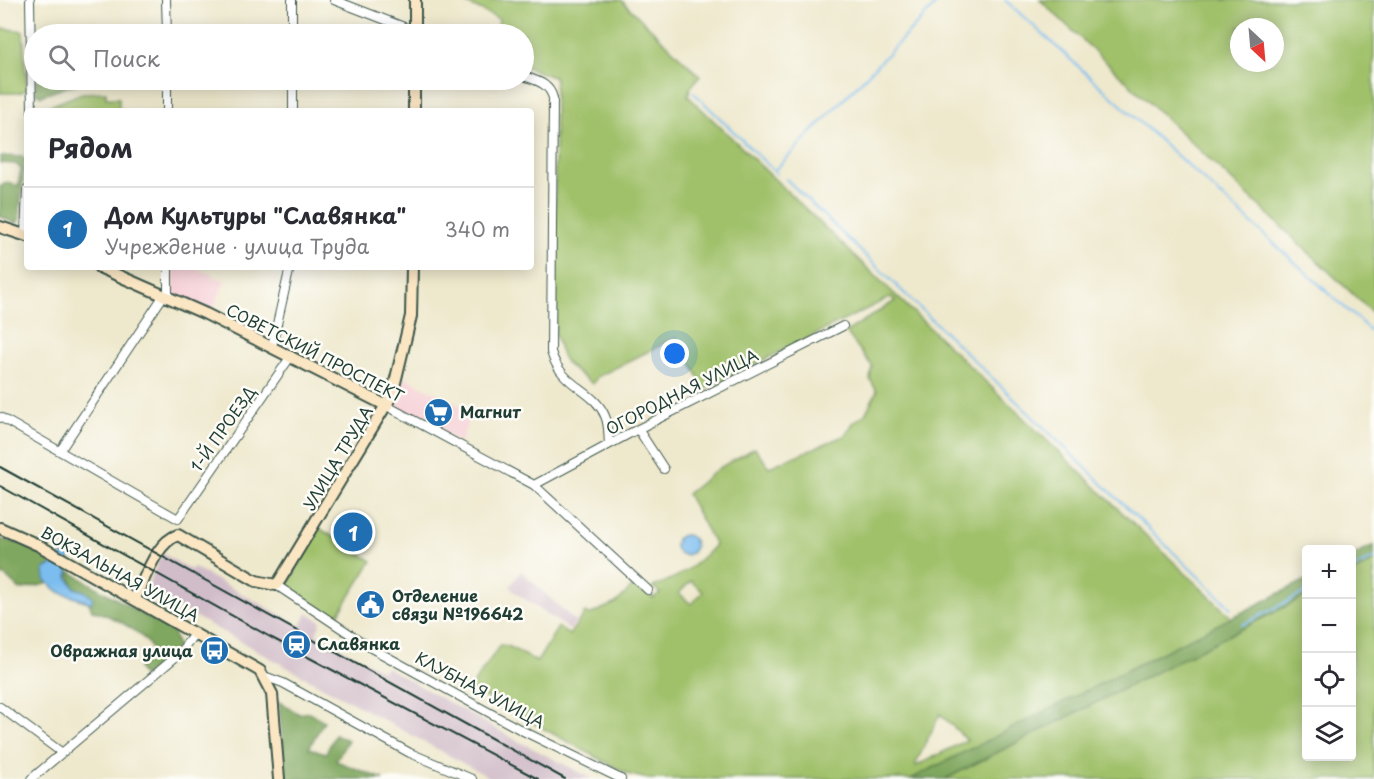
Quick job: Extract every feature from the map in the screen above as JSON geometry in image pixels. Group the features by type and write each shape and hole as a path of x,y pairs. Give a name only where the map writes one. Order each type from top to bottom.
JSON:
{"street":[{"path":"30,0 30,24"},
{"path":"166,0 167,24"},
{"path":"292,0 292,24"},
{"path":"334,0 393,24"},
{"path":"415,0 416,24"},
{"path":"534,81 551,89 553,98 551,352 556,367 565,379 602,410 608,427 609,444"},
{"path":"32,90 32,108"},
{"path":"167,90 167,108"},
{"path":"292,90 293,108"},
{"path":"414,90 414,108"},
{"path":"0,227 24,234"},
{"name":"СОВЕТСКИЙ ПРОСПЕКТ","path":"106,270 272,346 534,485 648,590"},
{"path":"60,451 166,296 168,270"},
{"path":"272,346 289,270"},
{"name":"УЛИЦА ТРУДА","path":"276,585 387,406 396,382 411,316 412,270"},
{"name":"ОГОРОДНАЯ УЛИЦА","path":"534,485 638,429 843,326"},
{"name":"1-Й ПРОЕЗД","path":"178,519 291,356"},
{"path":"0,417 178,519 178,535 171,537 162,548 135,598"},
{"path":"638,429 664,469"},
{"name":"ВОКЗАЛЬНАЯ УЛИЦА","path":"0,528 56,554 135,598 255,668 264,676"},
{"name":"КЛУБНАЯ УЛИЦА","path":"178,535 256,581 276,585 380,653 523,731 621,779"},
{"path":"31,779 178,655 195,633"},
{"path":"264,676 272,694 279,779"},
{"path":"264,676 284,683 410,753 472,779"},
{"path":"0,707 61,752"}],"shaded area":[{"path":"174,270 201,270 225,281 212,311 174,295"},
{"path":"404,377 471,411 461,443 392,407"},
{"path":"162,553 191,570 193,567 301,626 307,613 321,621 316,634 383,671 386,667 516,740 593,779 492,779 146,590"},
{"path":"521,571 576,622 570,630 513,591 510,586"}],"green space":[{"path":"459,0 621,0 700,76 690,88 688,96 1232,618 911,779 648,779 628,774 470,689 500,645 508,646 537,662 558,627 569,635 585,613 589,615 616,603 635,584 653,598 660,593 653,587 679,575 700,560 715,545 687,494 719,468 755,448 769,467 846,435 853,423 865,414 877,391 870,379 872,366 846,332 895,301 891,297 705,389 677,337 597,377 593,384 584,378 563,358 555,333 555,78 534,70 534,24 498,24 499,19","holes":["691,581 703,592 691,604 679,593","940,714 967,740 916,766 915,765"]},
{"path":"1040,0 1374,0 1374,314"},
{"path":"0,28 23,31 24,90 27,90 19,93 0,93"},
{"path":"36,90 58,90 41,96 36,93"},
{"path":"106,92 106,98 119,98 119,108 45,108 82,93"},
{"path":"0,156 24,159 19,220 16,224 0,216 0,187 7,182 18,186 21,169 16,164 0,163"},
{"path":"319,528 372,561 336,618 292,590 288,583"},
{"path":"0,539 26,545 57,562 44,569 47,584 20,590 5,576 0,575"},
{"path":"1374,545 1374,561 1356,571 1356,555"},
{"path":"1374,561 1374,779 945,779 1302,598 1302,761 1356,761 1356,571"},
{"path":"67,570 173,632 178,647 143,677 138,668 152,654 145,639 128,626 92,610 89,603 93,598 74,587"},
{"path":"1302,582 1302,598 945,779 911,779"},
{"path":"279,702 299,714 309,712 324,721 309,748 326,753 335,735 348,740 336,761 383,779 286,779"}],"water":[{"path":"681,535 689,535 695,541 695,549 689,555 681,555 675,549 675,541"},
{"path":"66,550 70,550 68,578 75,588 93,598 91,603 59,592 45,580 44,569 57,562"}],"waterway":[{"path":"774,171 940,0"},
{"path":"1005,0 1374,334"},
{"path":"693,92 777,174"},
{"path":"786,179 1231,608"},
{"path":"1356,567 1374,558"},
{"path":"1242,625 1302,594"}],"railway":[{"path":"0,467 565,779"},
{"path":"0,486 272,638 538,779"}],"place":[{"name":"Магнит","path":"439,412"},
{"name":"Дом Культуры \"Славянка\"","path":"353,532"},
{"name":"Отделение связи №196642","path":"371,605"},
{"name":"Славянка","path":"296,644"},
{"name":"Овражная улица","path":"214,651"}]}
